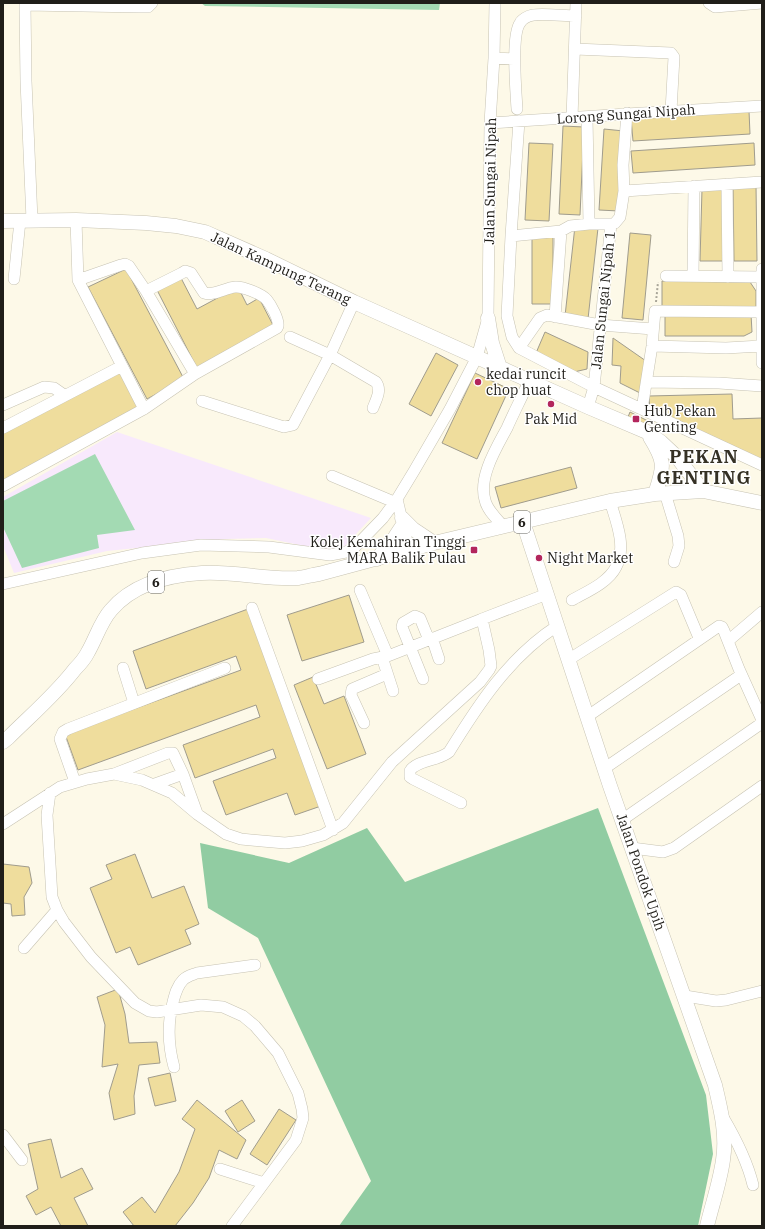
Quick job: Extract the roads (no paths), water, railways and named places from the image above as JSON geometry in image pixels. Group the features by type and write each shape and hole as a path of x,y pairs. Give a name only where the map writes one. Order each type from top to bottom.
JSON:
{"main road":[{"name":"Jalan Kampung Terang","path":"3,221 76,220 146,223 176,226 205,232 266,258 354,302 529,381 647,432 670,449 703,491"},
{"path":"488,318 493,347 500,368"},
{"path":"647,432 662,459 660,493"},
{"name":"6","path":"3,742 74,671 88,653 110,610 123,599 142,587 162,579 202,573 226,573 300,578 434,543 610,501 660,493 703,491 762,503"},
{"path":"377,559 395,537 402,521 434,543"},
{"name":"Jalan Pondok Upih","path":"523,522 622,820 715,1085 722,1115 724,1137 723,1161 707,1226"}],"street":[{"path":"14,279 26,221 26,81 23,4 148,7 152,3"},
{"name":"Jalan Sungai Nipah","path":"3,584 142,553 201,545 268,547 330,555 342,553 354,548 370,532 395,500 450,409 476,357 488,318 490,123 494,58 495,3"},
{"path":"572,118 576,3"},
{"path":"709,3 715,7 762,3"},
{"path":"517,108 514,59 519,25 524,19 534,15 576,16"},
{"path":"574,49 671,53 674,57 671,111"},
{"path":"494,58 514,59"},
{"name":"Lorong Sungai Nipah","path":"490,123 627,113 762,106"},
{"path":"611,224 615,223 620,217 624,191 623,165 627,113"},
{"name":"Jalan Sungai Nipah 1","path":"587,117 589,224 611,224 594,387 588,407"},
{"path":"519,121 507,316 512,337 519,348 594,387 762,465"},
{"path":"624,191 762,182"},
{"path":"727,184 728,277"},
{"path":"693,276 694,186"},
{"path":"76,220 78,280 144,409"},
{"path":"511,236 561,231 570,226 589,224"},
{"path":"555,317 561,231"},
{"path":"78,280 124,264 132,269 195,374"},
{"path":"762,269 762,363"},
{"path":"3,486 144,409 195,374 277,328 279,323 267,301 263,297 238,287 210,294 204,293 189,271 146,291"},
{"path":"666,276 762,277"},
{"path":"202,400 284,427 293,425 330,355 354,302"},
{"path":"642,409 652,346 655,311 762,312"},
{"path":"519,348 540,318 547,316 600,326 653,329"},
{"path":"290,337 330,355 376,382 379,391 373,408"},
{"path":"652,346 726,348 761,346"},
{"path":"3,428 122,366"},
{"path":"504,527 490,510 485,501 483,493 484,483 489,464 529,381"},
{"path":"647,382 762,386"},
{"path":"3,405 44,387 54,388 64,395"},
{"path":"332,476 395,500 409,550"},
{"path":"660,493 678,536 679,546 674,562"},
{"path":"572,600 607,578 616,567 620,552 620,536 610,501"},
{"path":"360,590 385,657 387,674 393,691"},
{"path":"568,660 676,592 681,595 699,638"},
{"path":"318,679 373,659 385,657 546,594"},
{"path":"252,608 332,830"},
{"path":"728,641 762,612"},
{"path":"423,679 402,625 405,621 415,616 420,618 439,659"},
{"path":"114,774 155,784 172,793 197,814 226,834 241,839 285,843 302,841 323,834 343,823 392,762 480,682 489,670 491,658 482,619"},
{"path":"461,803 412,779 410,777 410,771 414,766 442,757 450,752 482,702 505,672 533,644 557,626"},
{"path":"588,716 699,638 719,626 722,627 724,631 762,720"},
{"path":"123,668 134,703"},
{"path":"75,782 60,739 63,732 225,668"},
{"path":"364,723 351,695 352,688 387,674"},
{"path":"605,768 742,675"},
{"path":"622,820 762,723"},
{"path":"3,824 60,787 75,782 114,774 170,753 175,756 183,774 197,814"},
{"path":"155,784 183,774"},
{"path":"632,848 663,852 674,848 762,786"},
{"path":"50,793 47,815 52,897 64,922 91,957 135,1003 149,1011 158,1012 200,1005 223,1007 243,1016 255,1026 278,1053 298,1093 303,1118 296,1140 232,1226"},
{"path":"24,948 57,910"},
{"path":"174,1067 170,1053 168,1029 171,1010 178,986 183,980 197,973 255,965"},
{"path":"684,996 716,1001 762,991"},
{"path":"722,1115 744,1157 753,1185"},
{"path":"3,1135 22,1160"},
{"path":"220,1169 264,1183"}],"place":[{"name":"kedai runcit chop huat","path":"478,382"},
{"name":"Pak Mid","path":"551,404"},
{"name":"Hub Pekan Genting","path":"636,419"},
{"name":"Kolej Kemahiran Tinggi MARA Balik Pulau","path":"474,550"},
{"name":"Night Market","path":"539,558"}],"district":[{"name":"PEKAN GENTING","path":"704,467"}]}
